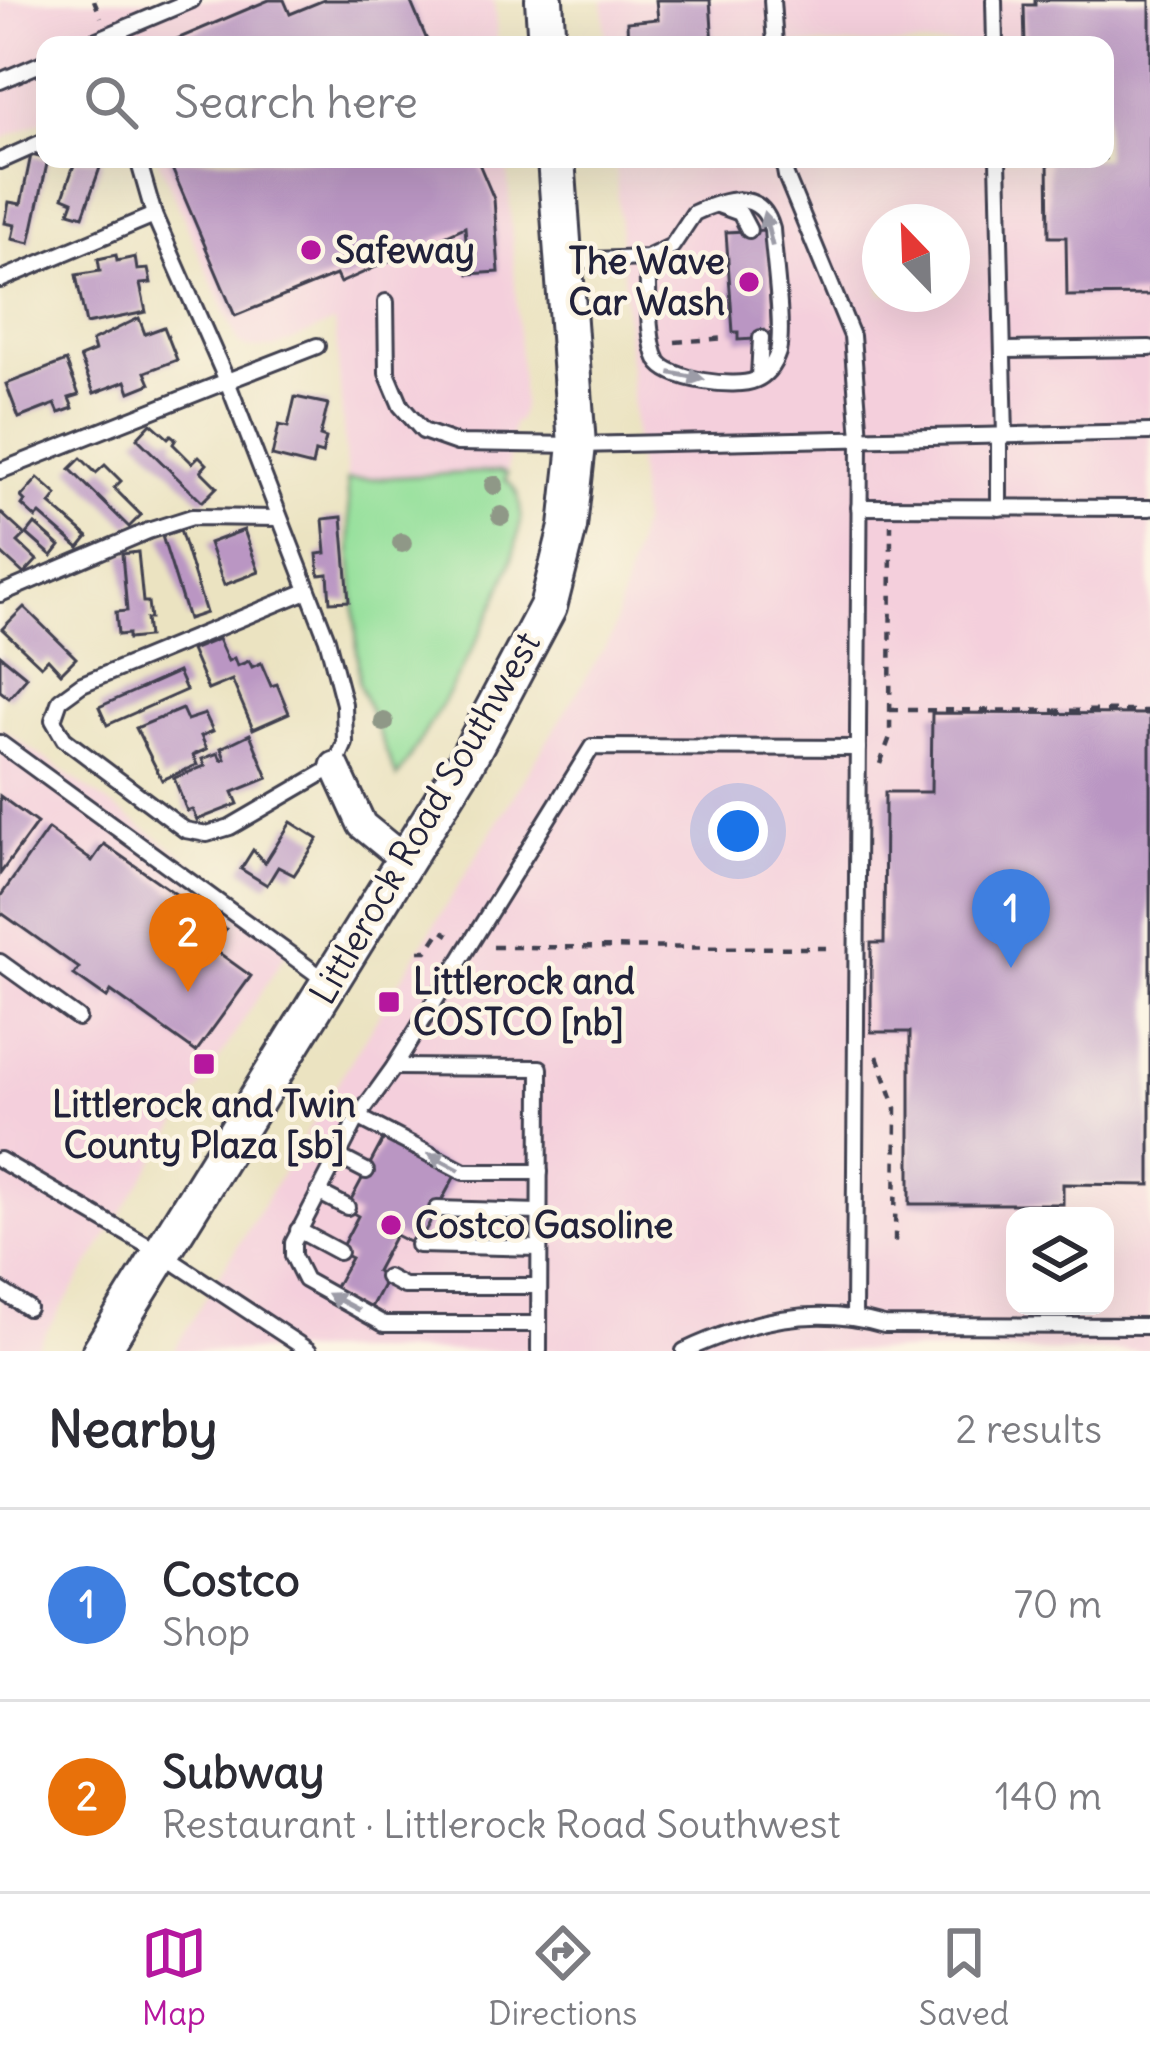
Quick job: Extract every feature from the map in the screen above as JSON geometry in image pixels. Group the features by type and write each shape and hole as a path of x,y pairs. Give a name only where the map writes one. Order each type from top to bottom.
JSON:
{"main road":[{"path":"544,0 546,36"},
{"name":"Littlerock Road Southwest","path":"101,1351 466,762 548,607 568,527 577,445 557,168"}],"street":[{"path":"335,766 362,825 405,860"}],"lane":[{"path":"106,36 192,0"},
{"path":"772,0 774,36"},
{"path":"994,0 995,36"},
{"path":"0,81 36,66"},
{"path":"0,161 36,146"},
{"path":"141,168 154,215 227,381 326,638 344,704 345,743 335,766 230,827 207,835 185,830 64,739 53,720 60,700 82,684 307,591"},
{"path":"785,168 852,336 860,438 854,1316"},
{"path":"998,168 1004,350 999,508"},
{"path":"564,261 647,258 672,246 694,213 743,198 759,204 772,229 779,347 772,367 746,382 668,374 653,344 647,258"},
{"path":"715,204 740,213 748,230"},
{"path":"0,280 154,215"},
{"path":"386,302 387,374 401,406 424,431 457,443 577,445 1150,432"},
{"path":"759,377 760,338"},
{"path":"0,471 317,346"},
{"path":"1004,350 1150,348"},
{"path":"860,507 1150,508"},
{"path":"0,594 148,531 192,518 279,518"},
{"path":"0,742 329,983"},
{"path":"539,1324 384,1324 305,1280 293,1256 298,1230 358,1117 394,1067 592,747 858,748"},
{"path":"0,962 78,1018"},
{"path":"394,1067 540,1068 539,1351"},
{"path":"358,1117 464,1172 540,1172"},
{"path":"337,1156 366,1171"},
{"path":"0,1160 161,1254 309,1351"},
{"path":"318,1192 347,1208"},
{"path":"437,1209 539,1212"},
{"path":"298,1230 339,1252"},
{"path":"418,1245 539,1248"},
{"path":"387,1277 404,1286 539,1286"},
{"path":"0,1290 28,1308"},
{"path":"684,1351 766,1319 854,1316 884,1325 1150,1326"}],"path":[{"path":"879,768 890,737 891,506"},
{"path":"890,710 1150,711"},
{"path":"418,951 428,951 441,930 469,947 857,949"},
{"path":"877,1055 896,1108 895,1245"}],"shaded area":[{"path":"0,0 494,0 497,36 36,36 36,124 0,140"},
{"path":"603,0 1150,0 1150,1351 173,1351 612,635 641,524 616,168 1114,168 1114,36 605,36"},
{"path":"162,168 508,168 523,405 513,423 507,474 347,480 335,322 274,348 239,344"},
{"path":"0,727 297,936 34,1351 0,1351"}],"green space":[{"path":"507,474 505,480 519,501 518,536 505,579 459,674 397,778 359,684 347,480"}],"building":[{"path":"269,0 284,0 290,14 324,0 410,0 425,36 184,36"},
{"path":"656,0 710,0 712,36 628,36 627,22 658,19"},
{"path":"1035,0 1150,0 1150,295 1067,296 1066,237 1049,237 1048,168 1114,168 1114,36 1025,36 1024,5 1035,5"},
{"path":"31,155 36,156 36,168 46,168 30,243 12,239 15,225 5,223 9,202 21,204"},
{"path":"73,168 100,168 83,216 69,212 73,201 63,197"},
{"name":"Safeway","path":"172,168 481,168 494,199 499,272 469,274 465,227 340,283 336,275 235,316"},
{"name":"The Wave Car Wash","path":"766,230 772,338 738,340 738,332 733,332 726,232"},
{"path":"116,255 117,261 135,257 137,270 148,269 151,283 140,284 146,312 86,324 76,275 100,271 98,259"},
{"path":"139,318 145,334 164,327 177,360 145,372 150,384 130,392 126,381 94,393 80,357 95,351 92,341"},
{"path":"66,361 79,395 69,398 73,408 59,413 55,404 19,418 6,384"},
{"path":"295,397 328,404 320,436 326,438 322,454 315,452 312,466 272,456 279,425 288,427"},
{"path":"151,423 176,439 173,444 192,463 199,456 207,464 201,471 217,487 202,502 137,438"},
{"path":"81,458 96,473 105,465 121,481 114,488 141,515 129,527 70,469"},
{"path":"38,478 57,495 50,504 88,537 79,548 40,514 36,518 22,505 21,497"},
{"path":"0,512 25,535 18,542 37,560 24,574 0,552"},
{"path":"342,517 349,601 330,602 328,574 319,575 317,554 326,553 323,519"},
{"path":"35,524 60,546 52,556 27,534"},
{"path":"180,530 206,613 188,619 162,536"},
{"path":"244,530 259,572 224,585 209,543"},
{"path":"138,552 143,602 148,602 150,619 146,619 148,637 128,639 128,634 118,635 116,612 127,611 122,554"},
{"path":"24,607 76,658 61,673 48,659 41,666 2,629"},
{"path":"218,639 228,661 234,658 237,666 249,661 252,667 261,663 271,686 277,684 289,713 253,729 232,680 208,690 191,650"},
{"path":"0,655 27,677 9,698 0,691"},
{"path":"178,672 186,690 107,725 99,707"},
{"path":"182,709 187,720 205,714 213,731 201,736 207,749 193,755 197,765 162,780 136,728"},
{"path":"932,713 1150,714 1150,1185 1063,1184 1063,1204 910,1204 910,1032 871,1032 871,943 884,943 885,792 931,792"},
{"path":"250,734 268,778 233,792 238,804 197,820 192,809 187,811 174,778 205,766 202,759 218,753 225,759 221,748"},
{"path":"0,796 37,823 0,874"},
{"path":"291,822 318,839 294,875 278,867 267,885 241,869 253,850 265,863"},
{"path":"48,829 92,861 104,844 226,929 212,948 251,976 196,1052 111,991 107,998 74,975 79,968 0,912 0,897"},
{"name":"Costco Gasoline","path":"386,1134 457,1172 417,1246 395,1235 376,1271 387,1277 368,1313 331,1294 351,1258 339,1252 358,1216 346,1209"}],"place":[{"name":"Safeway","path":"311,250"},
{"name":"The Wave Car Wash","path":"749,282"},
{"name":"Costco","path":"1011,968"},
{"name":"Subway","path":"188,992"},
{"name":"Littlerock and COSTCO [nb]","path":"389,1002"},
{"name":"Littlerock and Twin County Plaza [sb]","path":"204,1064"},
{"name":"Costco Gasoline","path":"391,1225"}]}
